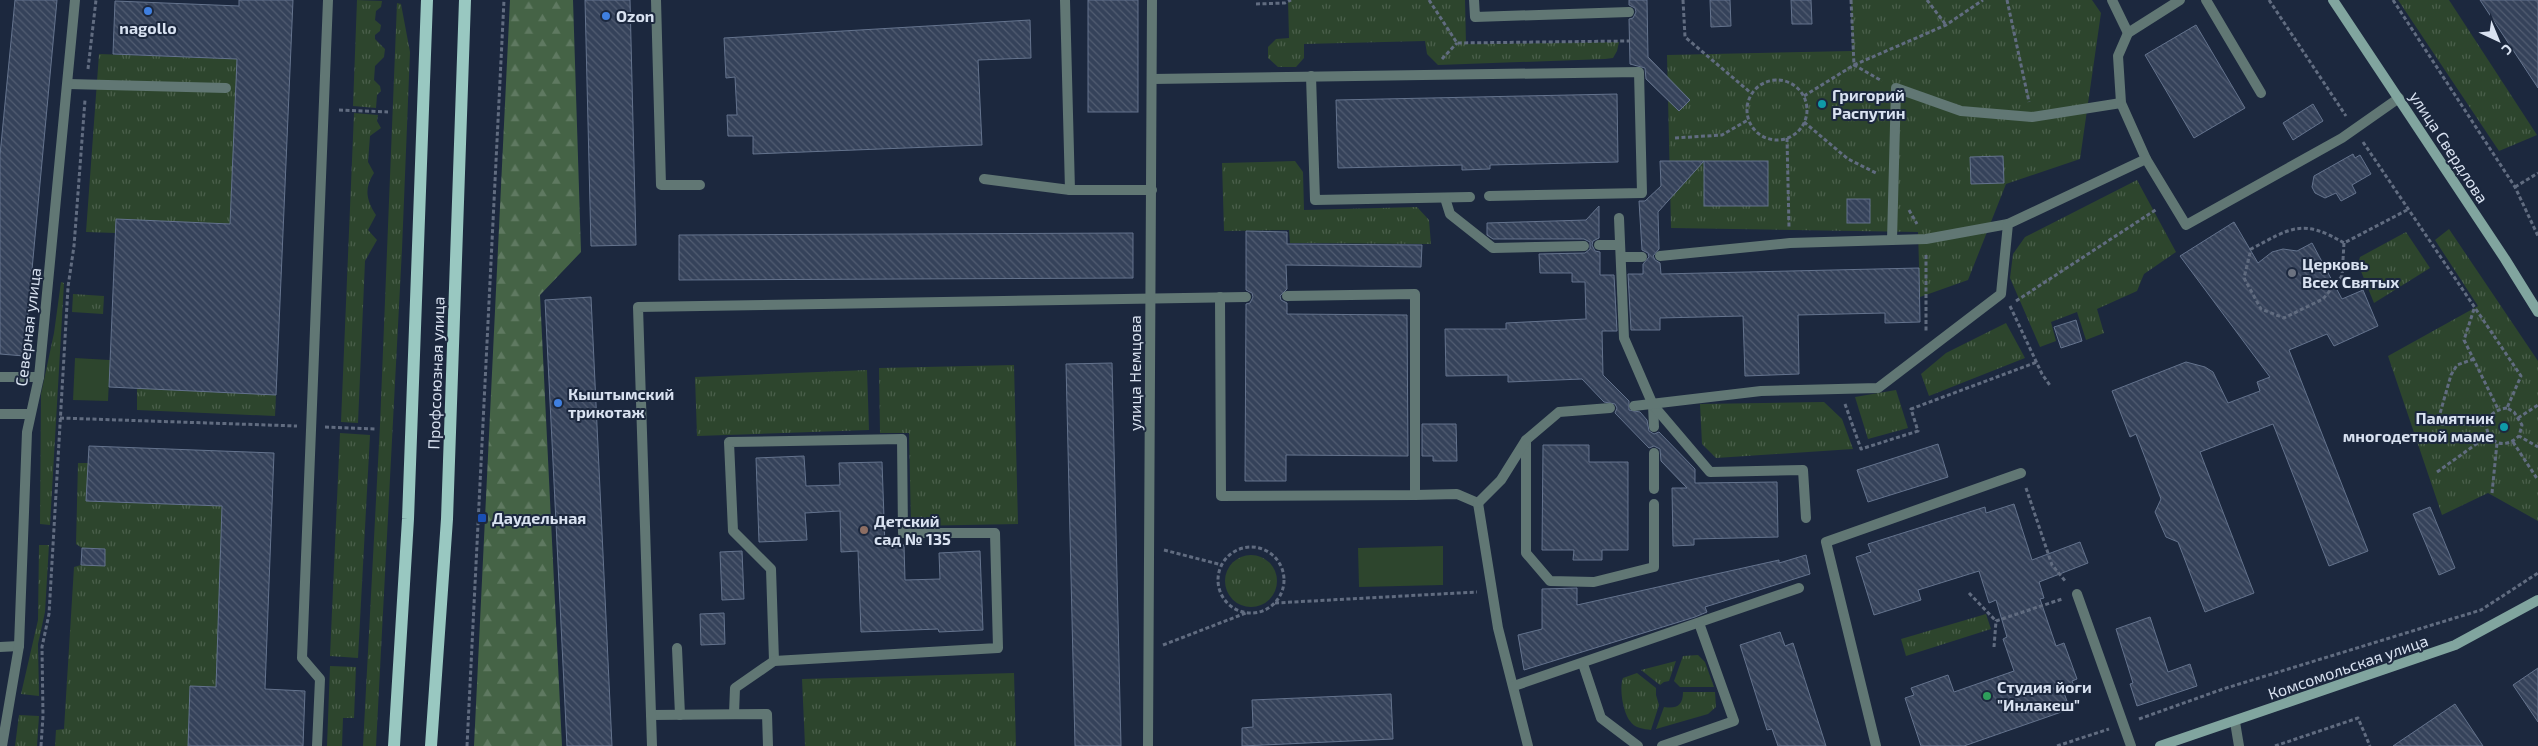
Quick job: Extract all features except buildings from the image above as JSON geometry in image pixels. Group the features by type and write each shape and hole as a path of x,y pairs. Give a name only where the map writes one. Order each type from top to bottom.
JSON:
{"main road":[{"name":"Профсоюзная улица","path":"394,746 408,519 428,0"},
{"name":"Профсоюзная улица","path":"431,746 447,519 465,0"},
{"name":"улица Свердлова","path":"2333,0 2538,312"},
{"name":"Комсомольская улица","path":"2160,746 2455,646 2538,600"}],"street":[{"name":"Северная улица","path":"2,746 19,646 27,432 39,377 75,0"},
{"path":"317,746 320,678 302,658 328,0"},
{"path":"656,0 661,185 700,184"},
{"path":"1066,0 1070,190"},
{"name":"улица Немцова","path":"1148,746 1152,0"},
{"path":"1474,0 1475,17 1629,12"},
{"path":"2112,0 2128,33"},
{"path":"2180,0 2128,33 2118,56 2121,103 2146,159 2172,199 2186,226 2342,138 2399,98"},
{"path":"2206,0 2261,93"},
{"path":"1152,79 1639,72 1642,193 1618,197 1488,196"},
{"path":"1311,76 1315,200 1470,197"},
{"path":"68,84 226,88"},
{"path":"1892,240 1896,88 1961,111 2032,117 2121,103"},
{"path":"1660,256 1790,243 1926,239 2008,224 2146,159"},
{"path":"984,180 1070,190 1152,190"},
{"path":"1445,198 1450,214 1493,248 1584,246"},
{"path":"1619,218 1624,338 1653,405 1710,472 1803,470 1806,518"},
{"path":"1634,406 1761,391 1878,388 2000,294 2008,224"},
{"path":"1600,245 1620,245"},
{"path":"1621,257 1642,257"},
{"path":"1287,296 1415,294 1416,495"},
{"path":"1220,297 1220,496 1457,494 1478,503"},
{"path":"652,746 638,307 1246,297"},
{"path":"0,377 39,377"},
{"path":"1653,405 1654,426"},
{"path":"1478,503 1501,480 1526,440 1559,412 1610,408"},
{"path":"0,414 30,414"},
{"path":"734,714 735,688 774,661 998,648 995,533 903,533 902,439 729,442 733,531 771,569 774,661"},
{"path":"1526,440 1526,553 1550,581 1594,582 1654,567 1654,504"},
{"path":"1654,453 1654,489"},
{"path":"1876,746 1826,542 2021,473"},
{"path":"1478,503 1498,628 1528,746"},
{"path":"1514,686 1583,664 1799,588"},
{"path":"2077,594 2131,746"},
{"path":"1662,746 1734,721 1699,623"},
{"path":"0,647 19,646"},
{"path":"677,648 680,714"},
{"path":"1583,664 1601,718 1638,746"},
{"path":"651,715 767,714 768,746"},
{"path":"2235,722 2239,746"}],"path":[{"path":"41,746 43,716 42,647 49,614 68,287 74,246 96,0"},
{"path":"467,746 504,0"},
{"path":"1256,4 1285,3 1291,0"},
{"path":"1429,0 1457,43 1630,41"},
{"path":"1683,0 1685,37 1752,93"},
{"path":"1851,0 1854,65"},
{"path":"1927,0 1946,25"},
{"path":"1804,96 1854,65 1946,25 1982,0"},
{"path":"2007,0 2032,117"},
{"path":"2393,0 2515,187 2538,236"},
{"path":"1854,65 1896,88"},
{"path":"1778,79 1789,81 1804,96 1807,104 1804,122 1800,129 1787,138 1768,139 1760,134 1748,120 1748,101 1752,93 1759,85 1778,79"},
{"path":"324,109 388,112"},
{"path":"1675,138 1722,135 1748,120"},
{"path":"1804,122 1848,159 1893,182 1926,239 1926,352"},
{"path":"1787,138 1790,243"},
{"path":"2515,187 2538,173"},
{"path":"2009,305 2172,199"},
{"path":"2344,244 2407,210"},
{"path":"2290,228 2321,230 2344,244 2342,276 2323,299 2284,318 2261,309 2244,278 2251,249 2290,228"},
{"path":"2424,235 2521,376 2506,408"},
{"path":"2000,294 2009,305 2051,387"},
{"path":"2474,309 2464,340 2498,409"},
{"path":"2474,359 2457,365 2451,375 2437,424 2486,424"},
{"path":"1840,389 1861,449 1918,430 1911,409 2037,362"},
{"path":"2518,418 2538,405"},
{"path":"2506,408 2514,412 2522,425 2519,436 2513,442 2497,443 2489,435 2486,424 2490,416 2498,409 2506,408"},
{"path":"60,418 375,429"},
{"path":"2437,472 2489,435"},
{"path":"2519,436 2538,448"},
{"path":"2513,442 2538,480"},
{"path":"2492,492 2497,443"},
{"path":"1996,621 2077,594 2052,566 2021,473"},
{"path":"1149,547 1222,565"},
{"path":"1246,612 1228,603 1222,595 1218,574 1228,556 1246,547 1266,550 1274,556 1284,574 1281,594 1275,603"},
{"path":"2057,746 2224,689 2481,610 2538,573"},
{"path":"1148,651 1246,612 1262,610 1275,603 1492,592"},
{"path":"1969,593 1996,621 1994,648"},
{"path":"2275,746 2358,718 2370,746"}],"green space":[{"path":"357,0 382,1 381,7 376,11 375,20 381,25 380,31 375,35 375,39 385,49 384,57 375,66 374,80 380,86 381,91 377,95 376,108 353,106"},
{"path":"510,0 573,0 581,252 540,295 562,746 474,746"},
{"path":"1288,0 1465,0 1466,44 1619,42 1613,58 1438,65 1427,54 1425,41 1304,44 1304,58 1296,67 1278,67 1268,58 1268,47 1276,39 1289,38"},
{"path":"1851,0 2092,0 2101,13 2080,159 2006,184 1968,280 1920,297 1918,232 1671,228 1667,55 1852,51"},
{"path":"2398,0 2449,0 2537,135 2499,151"},
{"path":"397,3 401,4 410,52 402,249 376,746 363,746 380,425"},
{"path":"99,54 237,59 230,224 117,219 116,233 86,232"},
{"path":"354,113 378,115 377,121 381,128 370,136 368,162 374,173 369,184 368,199 376,215 368,230 377,240 365,261 358,423 341,422"},
{"path":"1295,161 1303,172 1304,210 1417,207 1429,220 1431,244 1290,243 1289,230 1224,231 1222,163"},
{"path":"2137,180 2176,252 2144,274 2137,291 2097,309 2104,333 2086,340 2077,312 2051,322 2056,341 2040,347 2010,278 2013,254 2025,237"},
{"path":"2449,229 2538,361 2538,521 2488,493 2442,515 2388,356 2478,306 2435,240"},
{"path":"2406,232 2430,268 2374,303 2358,264 2360,257"},
{"path":"61,282 64,283 50,525 40,524 41,394 54,333"},
{"path":"73,294 104,296 103,314 72,312"},
{"path":"2006,323 2025,358 1929,396 1921,374 1946,353"},
{"path":"75,358 110,360 108,401 73,400"},
{"path":"1014,365 1018,524 911,526 909,433 880,433 879,368"},
{"path":"867,370 869,430 697,436 695,377"},
{"path":"137,388 276,395 275,416 137,410"},
{"path":"1896,390 1908,428 1868,439 1855,397"},
{"path":"1824,402 1842,419 1853,449 1716,458 1702,444 1700,404"},
{"path":"340,433 370,435 358,658 330,656"},
{"path":"78,463 88,463 87,501 222,506 216,687 190,686 188,746 55,746 56,730 64,729 74,567 81,565 105,565 105,549 82,548 76,544"},
{"path":"39,545 49,545 45,612 38,644 39,696 21,694 38,620"},
{"path":"1443,546 1443,585 1359,587 1358,548"},
{"path":"1246,555 1256,555 1265,559 1273,567 1277,581 1273,595 1265,603 1256,607 1246,607 1237,603 1229,595 1225,586 1225,576 1229,567 1237,559"},
{"path":"1986,614 1991,629 1906,656 1901,639"},
{"path":"1698,655 1705,662 1714,687 1680,687 1674,681 1683,656"},
{"path":"1676,661 1669,681 1660,685 1641,670"},
{"path":"330,666 356,667 354,718 343,718 342,746 327,746"},
{"path":"1014,673 1016,746 805,746 802,679"},
{"path":"1637,673 1656,688 1659,705 1651,730 1634,725 1628,717 1624,706 1621,688 1623,678"},
{"path":"1683,692 1715,692 1716,707 1708,714 1656,729 1664,707 1678,706 1682,701"},
{"path":"19,715 39,716 37,746 15,746"}],"place":[{"name":"nagollo","path":"148,11"},
{"name":"Ozon","path":"606,16"},
{"name":"Григорий Распутин","path":"1822,104"},
{"name":"Церковь Всех Святых","path":"2292,273"},
{"name":"Кыштымский трикотаж","path":"558,403"},
{"name":"Памятник многодетной маме","path":"2504,427"},
{"name":"Даудельная","path":"482,518"},
{"name":"Детский сад № 135","path":"864,530"},
{"name":"Студия йоги \"Инлакеш\"","path":"1987,696"}]}
